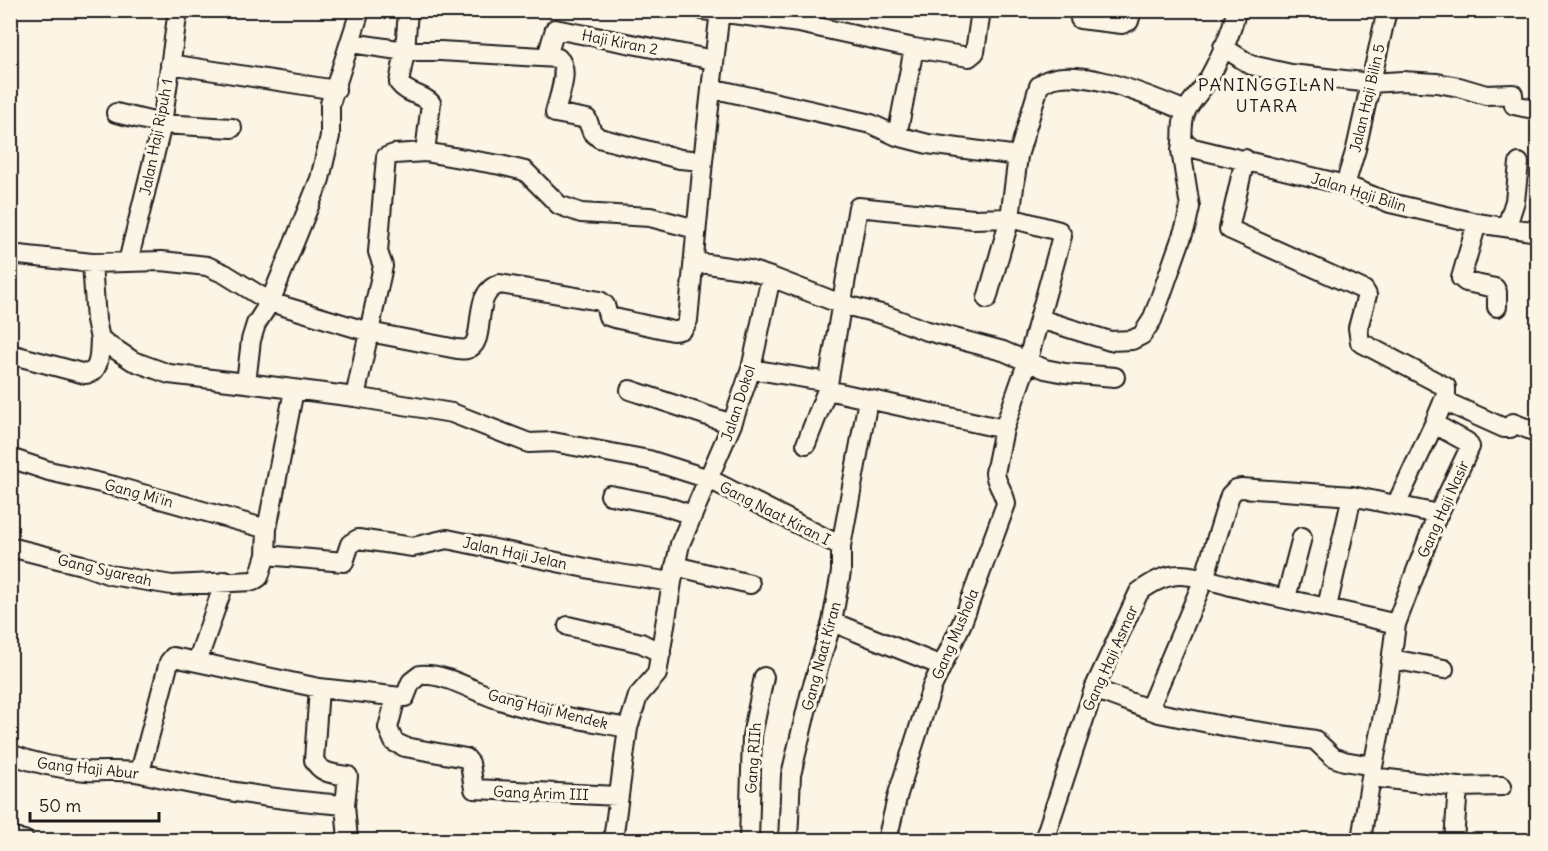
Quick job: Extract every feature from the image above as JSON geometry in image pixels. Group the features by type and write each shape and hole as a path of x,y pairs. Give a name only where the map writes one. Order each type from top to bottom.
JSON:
{"street":[{"name":"Jalan Haji Ripuh 1","path":"128,262 162,124 178,10"},
{"path":"408,10 405,51 399,83 403,88 428,99 431,103 425,152"},
{"path":"10,254 92,262 184,262 207,266 225,274 270,302 369,332 457,350 467,349 474,345 484,296 492,287 500,284 600,301 605,304 608,316 673,332 680,331 688,320 714,60 714,11 799,23 914,48 972,56 975,52 981,10"},
{"path":"1080,19 1122,24 1129,21 1132,10"},
{"path":"1040,319 1110,341 1132,340 1142,335 1152,320 1186,225 1190,207 1181,157 1182,130 1186,111 1208,80 1235,22 1236,10"},
{"name":"Jalan Haji Bilin 5","path":"1345,185 1356,149 1387,10"},
{"path":"246,383 251,340 256,324 270,302 320,179 330,136 330,104 359,14"},
{"name":"Haji Kiran 2","path":"547,57 555,29 714,60"},
{"path":"351,43 405,51 558,58 564,66 555,112 587,119 592,132 599,138 680,159 703,161"},
{"path":"1222,47 1251,65 1291,74 1371,83 1426,82 1460,87 1485,95 1513,94 1514,105 1538,110"},
{"path":"897,136 914,48"},
{"path":"170,64 336,90"},
{"path":"987,299 1010,218 1018,156 1039,86 1046,80 1068,76 1124,86 1186,111"},
{"path":"711,88 871,124 897,136 928,144 1018,156"},
{"path":"116,113 162,124 232,128"},
{"name":"Jalan Haji Bilin","path":"1183,142 1193,148 1345,185 1390,203 1477,223 1538,232"},
{"path":"355,397 383,266 378,252 386,157 394,154 425,152 525,171 559,205 581,213 650,217 696,229"},
{"path":"1245,159 1229,229 1364,290 1367,296 1358,327 1360,342 1446,387 1448,391 1396,506"},
{"path":"1507,226 1515,201 1519,163"},
{"path":"806,444 828,386 858,207 973,219 1010,218"},
{"name":"Gang Mushola","path":"887,840 911,750 932,687 962,623 1006,504 995,473 1004,429 1027,363 1062,236 1059,231 1010,218"},
{"path":"1477,223 1461,278 1466,282 1495,288 1497,307"},
{"path":"10,354 85,374 91,374 96,369 100,339 96,320 92,262"},
{"path":"694,262 749,270 841,304 885,315 924,330 1003,351 1027,363 1065,373 1115,377"},
{"name":"Jalan Dokol","path":"613,840 628,728 638,696 657,674 680,544 732,424 750,369 771,277"},
{"name":"Gang Naat Kiran I","path":"100,339 133,361 169,374 355,397 452,413 529,443 553,442 648,460 709,479 841,546"},
{"path":"750,369 828,386 868,400 1004,429"},
{"name":"Gang Syareah","path":"10,547 82,565 110,575 172,585 257,579 266,555 267,529 294,390"},
{"path":"630,390 732,424"},
{"name":"Gang Naat Kiran","path":"788,840 789,796 794,764 810,695 832,622 841,572 841,546 868,400"},
{"path":"1444,401 1504,428 1510,428 1514,423 1538,433"},
{"name":"Gang Haji Nasir","path":"1361,840 1386,700 1396,624 1438,514 1470,447 1467,442 1434,424"},
{"name":"Gang Mi'in","path":"10,458 49,471 114,486 267,529"},
{"path":"1149,709 1204,579 1230,495 1236,489 1352,496 1438,514"},
{"path":"610,495 651,502 692,515"},
{"path":"1327,607 1352,496"},
{"path":"1286,598 1302,537"},
{"name":"Jalan Haji Jelan","path":"266,555 344,562 350,544 358,539 413,547 447,539 600,571 673,574"},
{"path":"673,574 750,584"},
{"name":"Gang Haji Asmar","path":"1044,840 1094,689 1139,592 1152,583 1168,576 1181,575 1396,624"},
{"path":"197,662 225,581"},
{"path":"832,622 942,666"},
{"path":"568,626 641,643 661,653"},
{"path":"140,772 169,662 173,657 319,688 396,697"},
{"path":"1392,659 1444,669"},
{"name":"Gang Haji Mendek","path":"396,697 405,697 411,682 420,675 436,676 500,700 628,728"},
{"name":"Gang RIIh","path":"748,840 752,736 764,677"},
{"path":"319,688 314,760 320,769 332,774 348,776 345,805 348,840"},
{"path":"1094,689 1149,709 1228,728 1315,740 1333,757 1372,772 1458,787 1502,786"},
{"name":"Gang Arim III","path":"396,697 388,728 394,742 405,747 466,758 470,763 474,789 618,796"},
{"name":"Gang Haji Abur","path":"10,754 29,761 86,771 140,772 164,779 299,802 345,805"},
{"path":"1454,840 1458,787"},
{"path":"10,837 24,840"}],"district":[{"name":"PANINGGILAN UTARA","path":"1267,94"}]}
